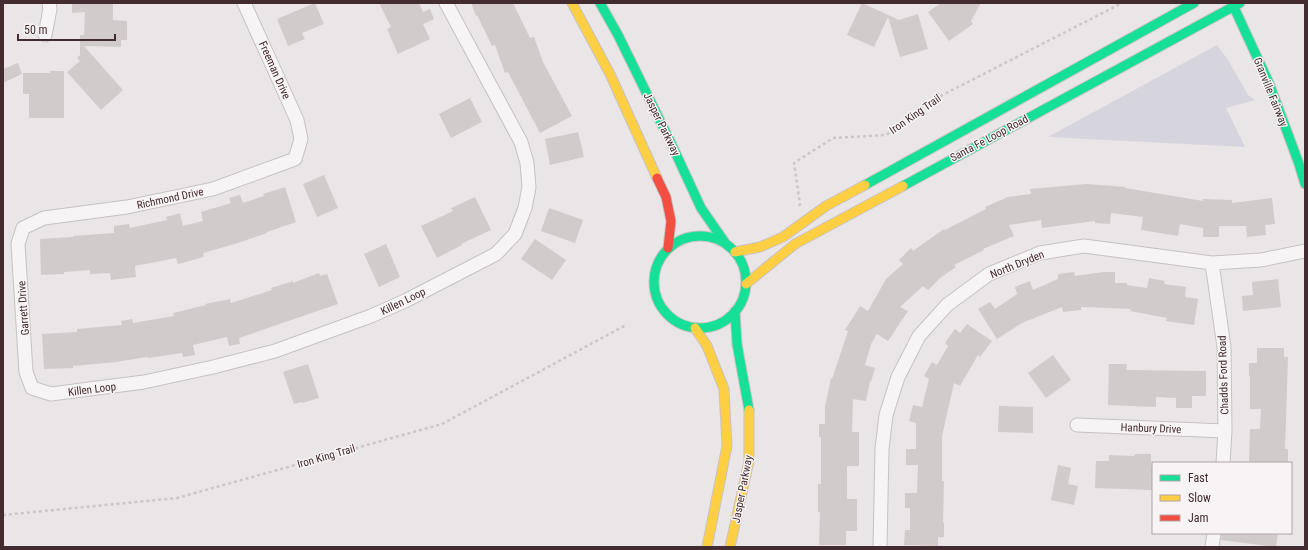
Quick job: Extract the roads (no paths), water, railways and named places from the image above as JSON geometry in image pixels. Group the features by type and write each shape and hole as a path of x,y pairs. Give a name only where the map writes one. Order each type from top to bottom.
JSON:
{"main road":[{"path":"572,3 610,74 666,197 671,221 668,248"},
{"name":"Jasper Parkway","path":"600,3 618,35 670,141 700,208 726,244"},
{"name":"Santa Fe Loop Road","path":"736,252 760,246 783,237 826,206 1194,3"},
{"name":"Santa Fe Loop Road","path":"746,284 795,244 1235,4"},
{"name":"Granville Fairway","path":"1235,4 1269,83 1305,184"},
{"path":"696,236 711,237 726,244 736,252 742,262 745,273 746,284 743,299 735,312 724,321 710,327 695,328 681,324 668,316 659,304 654,290 654,275 658,261 668,248 681,240 696,236"},
{"name":"Jasper Parkway","path":"730,547 749,461 749,413 737,344 735,312"},
{"name":"Jasper Parkway","path":"695,328 707,346 724,389 727,446 707,547"}],"street":[{"path":"45,34 50,9 49,3"},
{"name":"Freeman Drive","path":"244,3 297,120 301,139"},
{"name":"Killen Loop","path":"32,388 51,394 144,382 213,367 275,351 371,316 405,301 496,254 515,234 524,208 529,187 527,163 521,142 446,3"},
{"name":"Richmond Drive","path":"23,228 44,218 127,208 213,189 295,159 301,139"},
{"name":"Garrett Drive","path":"23,228 18,244 26,372 32,388"},
{"name":"North Dryden","path":"880,547 882,449 886,415 898,377 919,336 947,305 989,274 1040,253 1084,246 1212,263 1261,260 1305,251"},
{"name":"Chadds Ford Road","path":"1212,263 1224,347 1225,430 1223,462"},
{"name":"Hanbury Drive","path":"1077,425 1225,430"},
{"path":"1212,547 1214,534"}]}
